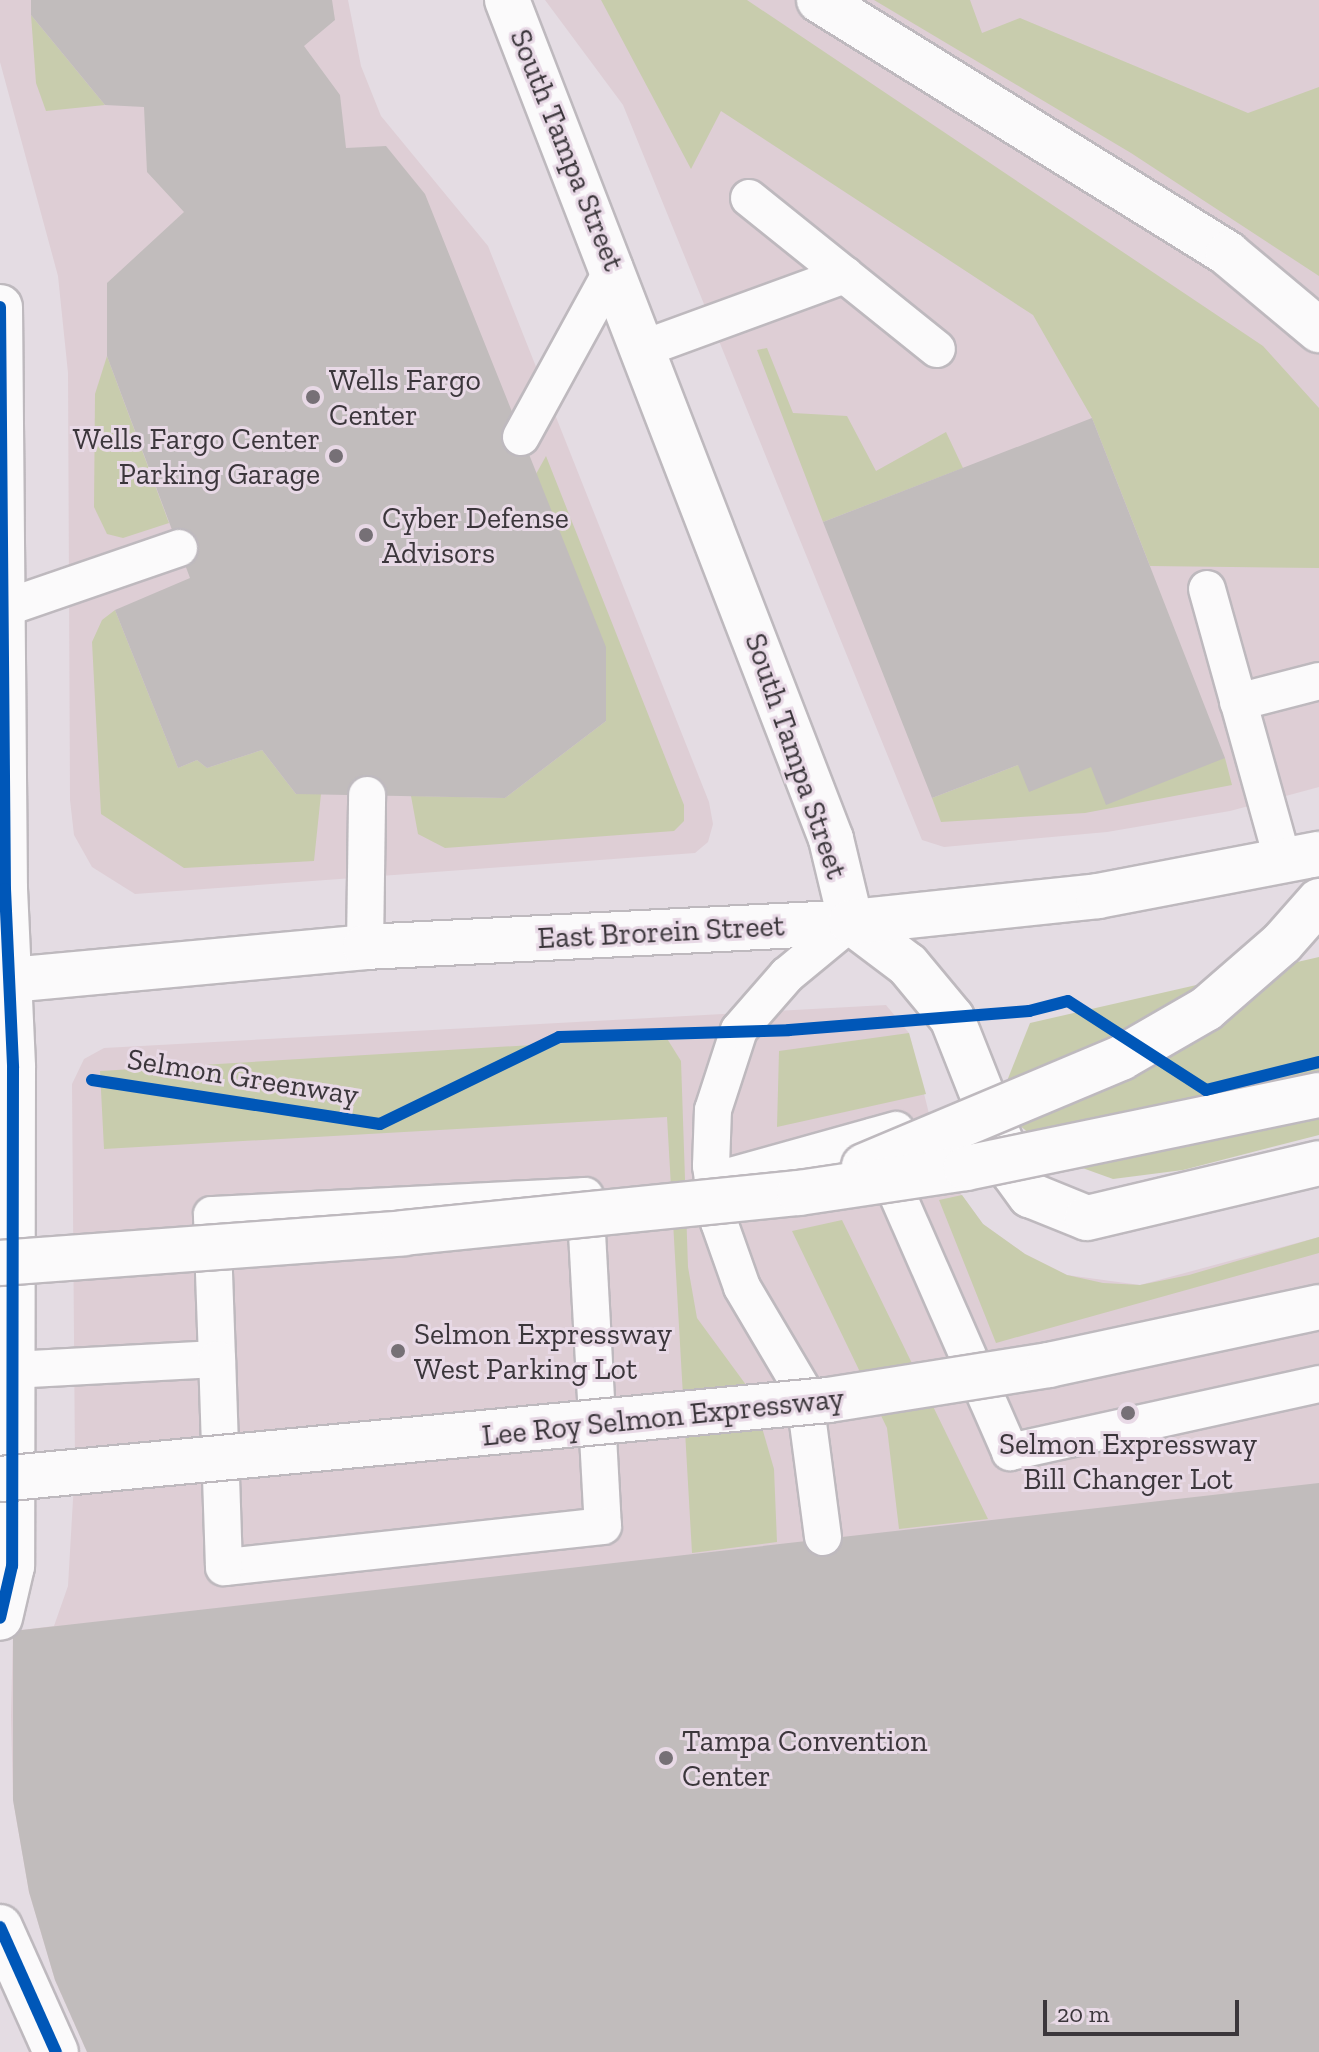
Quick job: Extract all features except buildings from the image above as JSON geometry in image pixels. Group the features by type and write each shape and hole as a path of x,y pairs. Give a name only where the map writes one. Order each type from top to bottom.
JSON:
{"main road":[{"name":"South Tampa Street","path":"507,0 614,267 831,839 851,922"},
{"path":"819,0 1228,254 1319,330"},
{"path":"0,307 5,608 4,981 13,1370 12,1566 0,1618"},
{"name":"East Brorein Street","path":"4,981 365,947 851,922 1098,896 1301,857"},
{"path":"799,1193 1121,1058 1206,1009 1282,943 1319,901"},
{"path":"851,922 908,965 952,1018 986,1106 1030,1195 1087,1218 1319,1163"},
{"path":"0,1263 404,1233 799,1193 966,1168 1319,1095"},
{"name":"Lee Roy Selmon Expressway","path":"0,1479 828,1400 1049,1365 1319,1307"},
{"path":"0,1927 56,2052"}],"lane":[{"path":"749,198 937,349"},
{"path":"521,437 614,267"},
{"path":"645,348 845,275"},
{"path":"5,608 179,548"},
{"path":"1207,589 1238,702 1301,857"},
{"path":"1238,702 1319,681"},
{"path":"365,947 367,795"},
{"path":"823,1537 804,1392 742,1287 719,1222 713,1181 713,1110 739,1030 787,975 851,922"},
{"path":"713,1181 986,1106"},
{"path":"872,1137 1010,1452 1319,1384"},
{"path":"585,1196 603,1526 224,1567 217,1359 212,1215 585,1196"},
{"path":"13,1370 217,1359"}],"shaded area":[{"name":"Wells Fargo Center","path":"0,0 348,0 361,66 381,116 488,246 709,802 713,824 708,842 695,853 135,894 92,867 74,835 70,800 68,373 58,276 0,62"},
{"path":"545,0 1319,0 1319,787 1230,811 1107,832 944,847 922,840 623,105"},
{"path":"886,1005 909,1033 938,1150 958,1190 983,1224 1025,1254 1067,1275 1140,1285 1319,1237 1319,2052 87,2052 55,1980 29,1892 13,1800 11,1716 13,1631 54,1626 68,1586 75,1465 72,1084 84,1059 104,1048"}],"green space":[{"path":"601,0 747,0 1263,346 1319,408 1319,568 1150,566 1092,418 1033,315 721,111 691,169"},
{"path":"874,0 970,0 982,33 1020,18 1248,113 1319,87 1319,276 1131,153"},
{"path":"31,15 105,105 46,111 36,83"},
{"path":"767,348 793,413 847,416 876,471 946,432 963,468 823,522 757,350"},
{"path":"107,356 169,523 123,538 107,534 94,507 95,394"},
{"path":"546,456 684,805 684,821 674,831 445,848 418,834 411,796 505,798 606,721 536,474"},
{"path":"115,610 178,768 197,760 207,768 262,750 296,794 321,794 314,861 184,868 101,814 92,642 102,620"},
{"path":"1225,758 1232,785 1085,813 941,822 932,798 1018,765"},
{"path":"1319,957 1319,1135 1183,1170 1113,1179 1063,1161 1019,1125 1007,1081 1030,1023"},
{"path":"909,1033 926,1094 777,1127 779,1051"},
{"path":"666,1037 681,1061 688,1267 697,1318 752,1393 774,1469 777,1542 692,1553 667,1117 104,1149 100,1071"},
{"path":"962,1195 983,1224 1025,1254 1067,1275 1103,1283 1140,1285 1189,1275 1319,1237 1319,1253 996,1343 939,1200"},
{"path":"842,1220 988,1519 899,1529 887,1428 792,1231"}],"cycle path":[{"path":"0,307 5,889 13,1068 12,1566 0,1618"},
{"name":"Selmon Greenway","path":"92,1080 380,1124 559,1037 789,1030 1029,1011 1068,1001 1206,1090 1319,1062"},
{"path":"0,1927 56,2052"}],"place":[{"name":"Wells Fargo Center","path":"313,397"},
{"name":"Wells Fargo Center Parking Garage","path":"336,456"},
{"name":"Cyber Defense Advisors","path":"366,535"},
{"name":"Selmon Expressway West Parking Lot","path":"398,1351"},
{"name":"Selmon Expressway Bill Changer Lot","path":"1128,1413"},
{"name":"Tampa Convention Center","path":"666,1758"}]}
